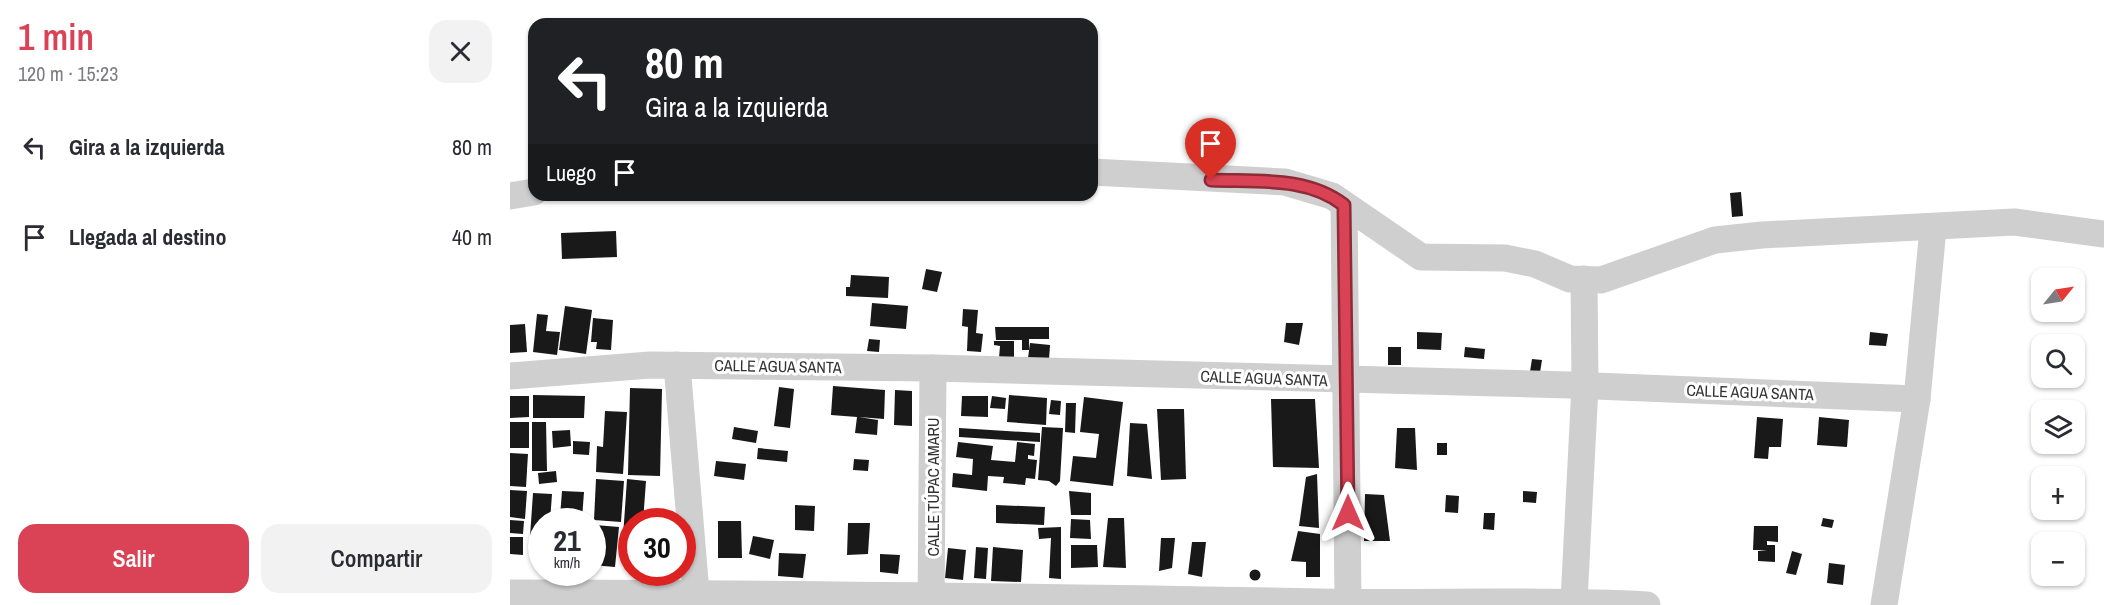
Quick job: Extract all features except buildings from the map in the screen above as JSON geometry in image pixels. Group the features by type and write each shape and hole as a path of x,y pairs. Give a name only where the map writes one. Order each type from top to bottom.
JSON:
{"street":[{"path":"1098,172 1285,182 1332,196 1421,256 1505,258 1535,264 1570,279 1610,277 1715,240 1762,235 1934,228 2014,222 2104,234"},
{"path":"510,196 528,193"},
{"path":"1344,205 1348,380 1348,602"},
{"path":"1884,605 1917,399 1934,228"},
{"path":"1574,601 1585,386 1584,279"},
{"path":"677,365 696,593"},
{"name":"CALLE AGUA SANTA","path":"510,376 677,365 933,368 1585,386 1917,399"},
{"name":"CALLE TÚPAC AMARU","path":"932,600 933,368"},
{"path":"510,593 696,593 932,600 1574,601 1647,605"}],"route":[{"path":"1211,180 1285,182 1332,196 1344,205 1348,513"}]}
